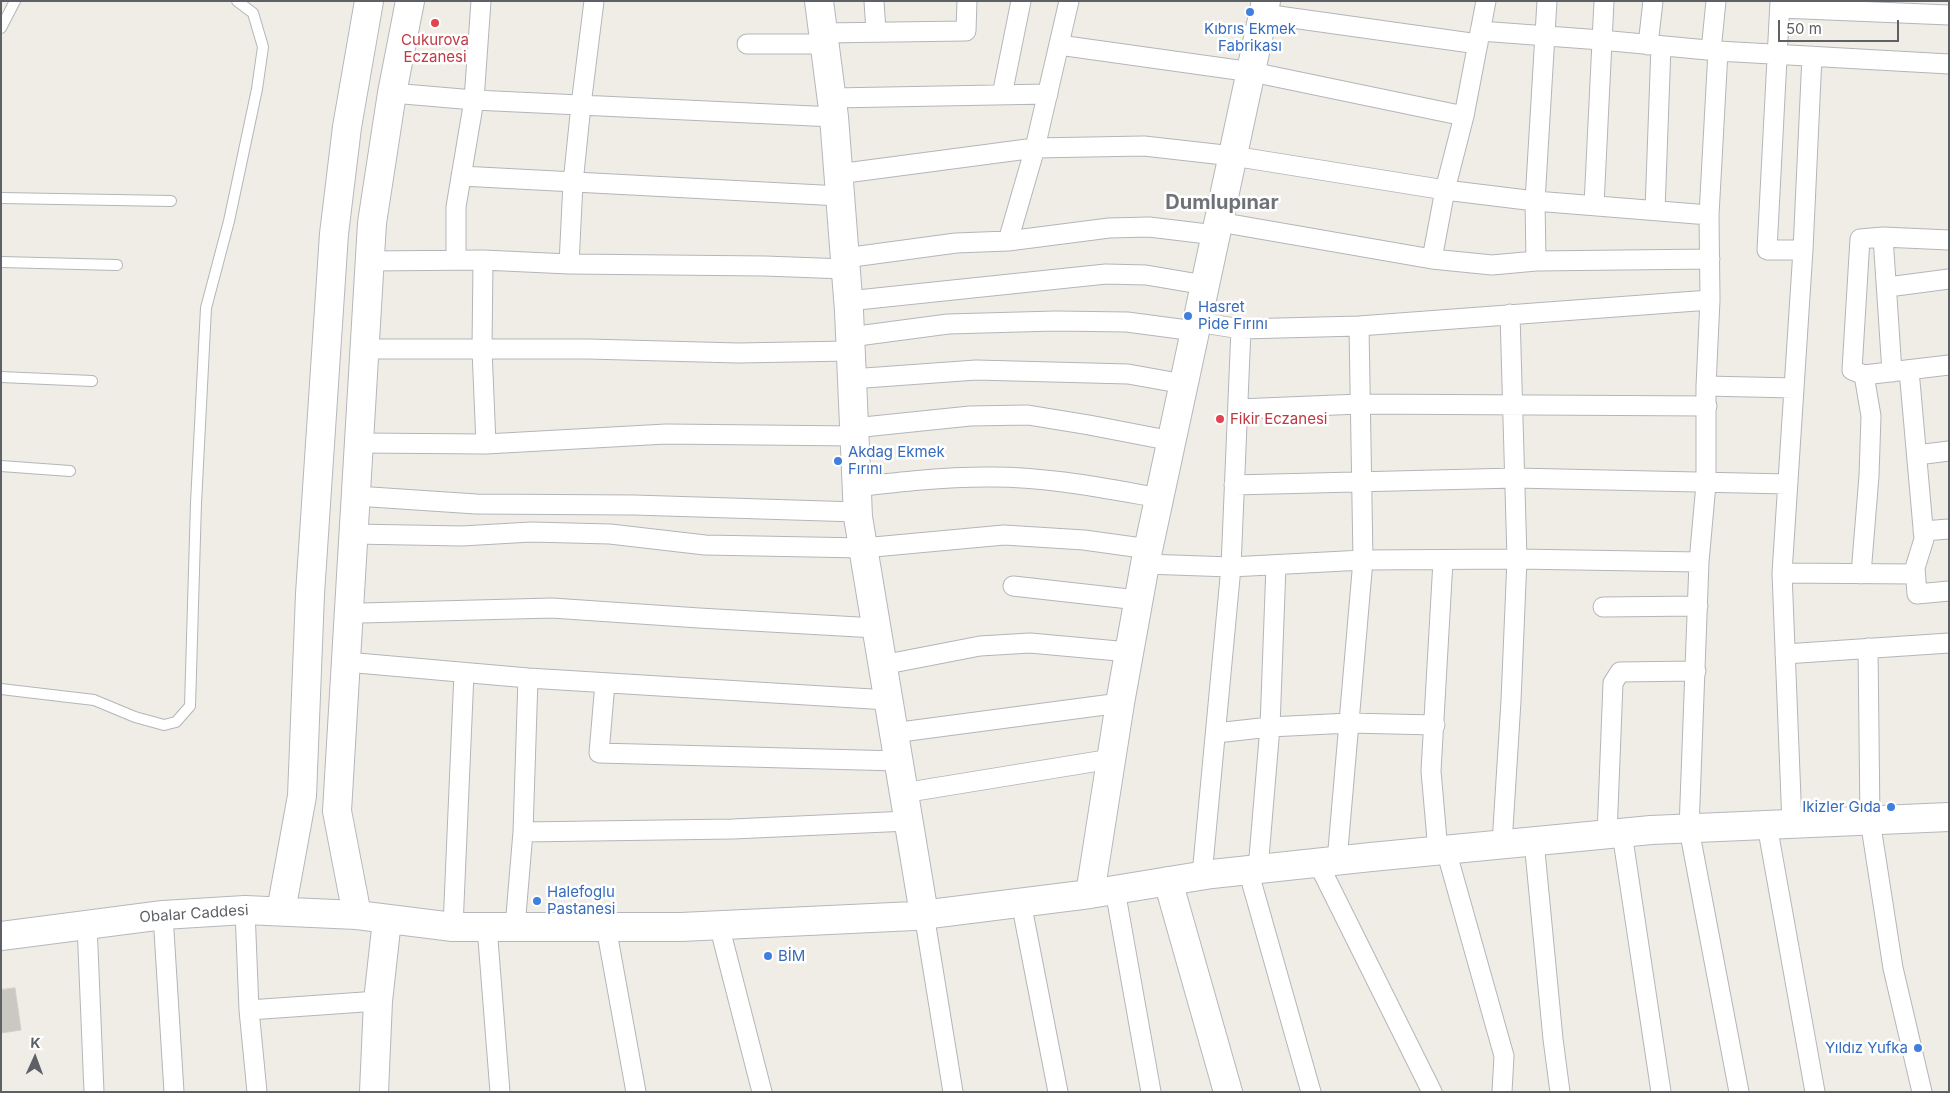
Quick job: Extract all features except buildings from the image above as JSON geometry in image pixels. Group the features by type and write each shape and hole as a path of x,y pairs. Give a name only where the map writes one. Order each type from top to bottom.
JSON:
{"main road":[{"path":"281,911 302,796 310,594 334,234 347,127 369,1"},
{"path":"357,915 337,811 372,223 392,93 410,1"},
{"path":"819,1 833,108 848,301 857,499 863,548 924,914"},
{"path":"1103,892 1111,759 1138,600 1265,8"},
{"name":"Obalar Caddesi","path":"1,936 163,915 245,910 357,915 453,927 719,925 924,914 1103,892 1253,869 1502,844 1689,829 1949,816"},
{"path":"1168,881 1228,1092"},
{"path":"374,1092 378,1000 387,920"}],"street":[{"path":"456,260 456,208 474,100 481,1"},
{"path":"569,264 573,183 594,1"},
{"path":"874,1 876,32"},
{"path":"746,44 876,32 966,31 967,1"},
{"path":"1002,95 1021,1"},
{"path":"1008,241 1035,148 1069,1"},
{"path":"1432,259 1445,190 1464,116 1486,1"},
{"path":"1536,261 1534,201 1547,1"},
{"path":"1594,205 1604,1"},
{"path":"1653,1 1655,45 1655,210"},
{"path":"1716,1 1709,215 1710,300 1706,386 1706,484 1699,562 1689,829 1739,1092"},
{"path":"1803,250 1766,250 1780,5 1949,16"},
{"path":"1265,8 1479,38 1544,36 1715,51 1949,64"},
{"path":"1059,45 1252,72 1464,116"},
{"path":"1812,56 1803,250 1782,573 1785,654 1779,824 1815,1092"},
{"path":"392,93 474,100 581,105 833,108 1002,95 1048,94"},
{"path":"462,176 573,183 839,185 1035,148 1144,146 1233,156 1445,190 1534,201 1709,215"},
{"path":"370,261 482,260 569,264 765,266 845,264 956,244 1008,241 1109,228 1149,227 1217,229 1432,259 1492,265 1536,261 1710,259"},
{"path":"1883,237 1900,371 1916,455 1924,539 1915,568 1917,594 1949,591"},
{"path":"1949,240 1883,237 1860,239 1852,370 1864,375 1949,365"},
{"path":"482,260 482,350 486,444"},
{"path":"848,301 1106,274 1146,275 1205,285"},
{"path":"1888,287 1949,279"},
{"path":"364,349 588,349 738,353 850,344 948,324 1055,321 1127,322 1241,329 1359,326 1710,300"},
{"path":"1502,844 1517,559 1510,314"},
{"path":"1359,326 1363,560 1349,724 1328,862 1432,1092"},
{"path":"1202,876 1231,567 1241,329"},
{"path":"851,379 976,370 1128,374 1184,384"},
{"path":"1861,574 1869,476 1871,416 1864,375"},
{"path":"1706,386 1794,388"},
{"path":"1238,408 1360,404 1512,403 1707,406"},
{"path":"360,443 486,444 666,434 854,432 970,416 1028,415 1172,441"},
{"path":"1916,455 1949,451"},
{"path":"356,496 476,504 634,505 857,499 923,479 988,476 1067,482 1160,498"},
{"path":"1234,485 1515,478 1706,484 1788,484"},
{"path":"1923,531 1949,529"},
{"path":"354,534 462,536 531,532 610,534 705,546 863,548 1004,535 1084,540 1147,556 1231,567 1363,560 1443,561 1517,559 1699,562"},
{"path":"1443,561 1431,771 1442,850 1504,1056 1502,1092"},
{"path":"1276,565 1270,727 1253,869 1312,1092"},
{"path":"1782,573 1915,574"},
{"path":"1012,586 1138,600"},
{"path":"1603,608 1698,606"},
{"path":"350,612 552,608 876,628"},
{"path":"882,665 980,646 1030,643 1129,652"},
{"path":"1785,654 1949,643"},
{"path":"1868,648 1870,820 1893,968 1922,1092"},
{"path":"346,662 528,678 888,700"},
{"path":"1661,1092 1614,834 1613,683 1620,672 1696,671"},
{"path":"453,927 464,673"},
{"path":"515,927 523,832 528,678"},
{"path":"605,683 599,753 898,761"},
{"path":"893,732 1120,703"},
{"path":"1216,733 1270,727 1349,724 1435,725"},
{"path":"903,793 1111,759"},
{"path":"523,832 733,829 908,821"},
{"path":"1534,841 1553,1039 1560,1092"},
{"path":"1103,892 1151,1092"},
{"path":"1021,902 1058,1092"},
{"path":"245,910 249,1010 257,1092"},
{"path":"924,914 954,1092"},
{"path":"163,915 174,1092"},
{"path":"87,924 94,1092"},
{"path":"719,925 762,1092"},
{"path":"487,927 500,1092"},
{"path":"606,927 636,1092"},
{"path":"249,1010 378,1000"}],"lane":[{"path":"1,28 15,1"},
{"path":"1,689 94,700 135,717 164,725 176,722 190,706 196,504 206,308 229,220 257,89 263,47 253,13 237,1"},
{"path":"1,198 171,201"},
{"path":"1,262 117,265"},
{"path":"1,377 92,381"},
{"path":"1,466 70,470"}],"place":[{"name":"Kıbrıs Ekmek Fabrikası","path":"1250,12"},
{"name":"Cukurova Eczanesi","path":"435,23"},
{"name":"Hasret Pide Fırını","path":"1188,316"},
{"name":"Fikir Eczanesi","path":"1220,419"},
{"name":"Akdag Ekmek Fırını","path":"838,461"},
{"name":"Ikizler Gıda","path":"1891,807"},
{"name":"Halefoglu Pastanesi","path":"537,901"},
{"name":"BİM","path":"768,956"},
{"name":"Yıldız Yufka","path":"1918,1048"}],"district":[{"name":"Dumlupınar","path":"1222,203"}]}
